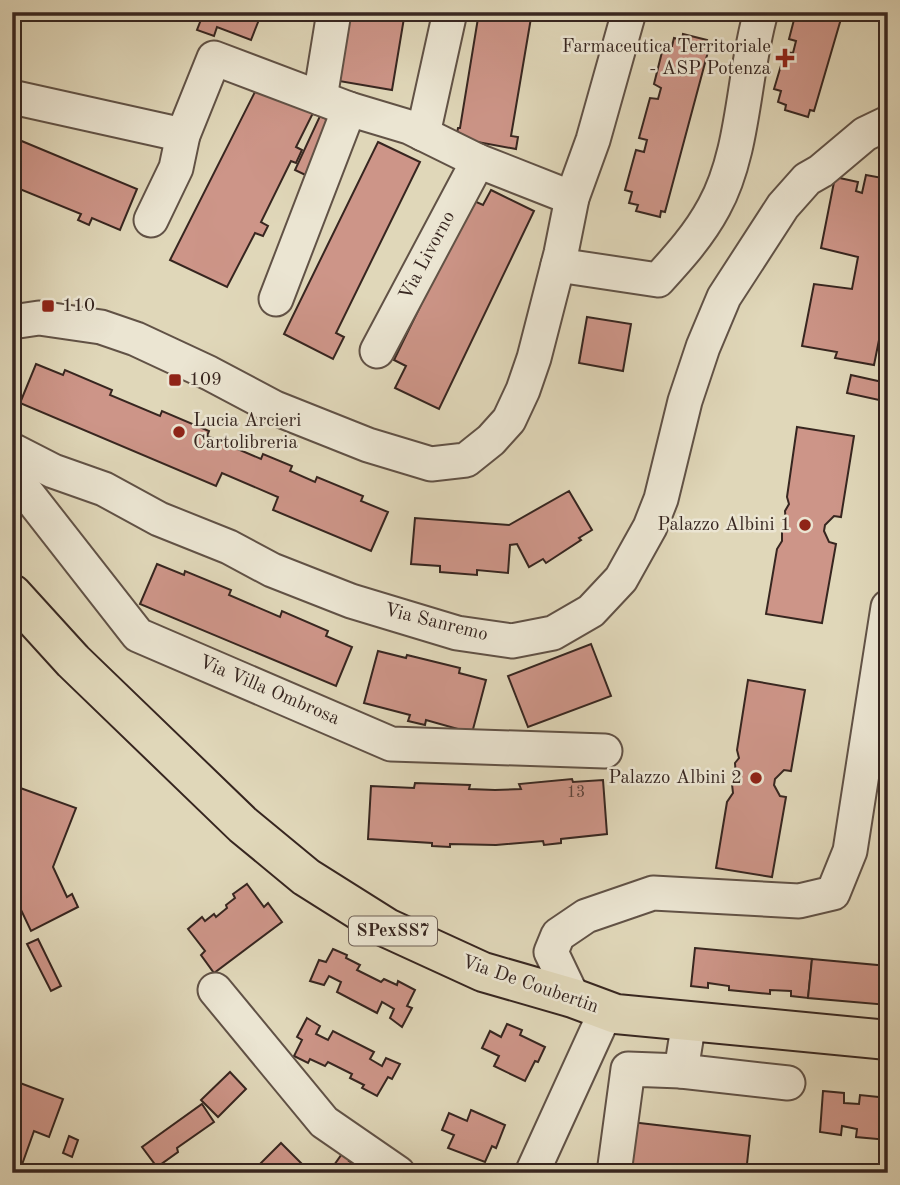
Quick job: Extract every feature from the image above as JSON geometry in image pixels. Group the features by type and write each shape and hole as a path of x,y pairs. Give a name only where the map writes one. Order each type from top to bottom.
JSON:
{"main road":[{"name":"Via De Coubertin","path":"12,594 73,661 243,825 306,877 387,928 483,972 616,1014 888,1040"}],"street":[{"path":"276,299 335,104 334,12"},
{"path":"423,134 450,12"},
{"path":"12,322 39,318 101,327 209,373 275,408 368,445 431,464 466,460 491,440 509,420 534,358 572,198 593,140 629,12"},
{"path":"558,265 658,280 690,246 716,205 736,144 761,12"},
{"path":"151,220 176,168 183,135 214,58 335,104 409,127 478,161 572,198"},
{"path":"12,97 183,135"},
{"name":"Via Sanremo","path":"12,450 53,471 104,489 159,519 229,547 272,570 351,601 457,633 512,640 553,633 591,611 621,579 650,527 661,499 685,401 724,297 783,206 807,179 821,171 865,134 888,123"},
{"name":"Via Livorno","path":"377,351 478,161"},
{"name":"Via Villa Ombrosa","path":"12,474 138,635 391,744 605,751"},
{"path":"532,1173 589,1004 551,951 558,935 586,916 653,893 799,901 833,893 850,851 888,607"},
{"path":"215,990 324,1122 398,1173"},
{"path":"681,1071 690,1021"},
{"path":"614,1173 628,1069 681,1071 788,1083"}],"building":[{"path":"204,12 262,12 251,40 217,27 214,36 197,30"},
{"path":"350,12 405,12 392,90 339,81"},
{"path":"479,12 532,12 511,136 518,137 516,149 456,138 460,128"},
{"path":"796,12 843,12 814,111 810,110 808,117 785,110 786,105 778,102 781,91 774,89 785,52 793,53 796,41 789,39"},
{"path":"683,34 707,40 705,47 709,48 665,212 661,211 660,217 636,211 638,205 629,203 632,192 625,190 636,150 644,152 647,140 639,138 650,98 658,99 661,88 654,84 663,48 671,50 674,38 682,40"},
{"path":"261,80 316,107 296,147 302,150 296,163 291,161 261,222 268,226 263,236 255,233 227,287 170,260"},
{"path":"320,116 331,121 316,180 295,170"},
{"path":"12,137 137,189 120,230 92,218 89,225 78,220 81,214 15,187 12,194"},
{"path":"378,142 420,162 336,333 344,337 333,359 284,334"},
{"path":"866,175 888,179 888,295 874,365 835,358 837,352 802,346 814,284 852,289 858,257 821,248 835,177 858,182 856,191 862,193"},
{"path":"491,190 534,211 439,409 395,388 406,366 394,360 472,200 483,205"},
{"path":"587,317 631,324 623,371 579,363"},
{"path":"36,364 63,375 65,370 112,390 110,395 160,416 162,411 209,431 207,436 261,459 263,454 292,466 290,471 315,482 317,477 363,496 361,501 388,512 371,551 273,510 278,497 222,473 216,486 20,403"},
{"path":"851,375 887,383 888,380 888,404 847,393"},
{"name":"Palazzo Albini 1","path":"797,427 854,436 841,517 834,516 825,525 824,531 829,542 836,544 822,623 766,614 777,549 786,524 785,511 789,504 787,497"},
{"path":"569,491 592,530 546,563 543,559 529,567 517,544 510,545 508,573 477,570 477,575 440,572 440,566 411,564 415,518 509,525"},
{"path":"157,564 184,575 185,571 231,590 229,595 280,617 282,611 328,631 326,636 352,647 336,686 140,604"},
{"path":"591,644 611,696 528,727 508,676"},
{"path":"378,651 460,668 459,673 486,680 472,733 426,720 425,725 408,721 410,715 364,703"},
{"name":"Palazzo Albini 2","path":"748,680 805,690 791,771 784,770 775,779 774,785 780,796 786,797 772,877 716,868 727,802 733,793 732,784 736,778 735,763 739,758 737,750"},
{"path":"572,779 573,782 603,780 607,834 561,839 561,843 544,845 543,841 496,845 450,844 450,847 432,846 432,843 368,839 371,786 414,788 415,783 470,785 469,789 495,790 521,789 519,784"},
{"path":"12,785 76,808 53,867 67,897 72,894 78,907 31,931 12,891"},
{"path":"247,884 264,907 268,903 282,922 214,973 201,955 205,951 188,929 202,917 205,921 214,914 216,917 235,898 233,894"},
{"path":"38,939 61,986 51,991 27,944"},
{"path":"695,948 812,959 808,998 791,996 791,991 770,990 770,994 729,990 729,986 708,983 708,988 691,986"},
{"path":"333,949 360,965 357,970 381,982 384,979 397,985 398,981 415,990 407,1006 412,1008 402,1027 390,1018 394,1009 382,1002 377,1013 337,992 341,982 329,976 324,985 310,981 319,960 326,962"},
{"path":"812,959 888,966 888,1005 808,998"},
{"path":"307,1018 320,1026 316,1034 328,1040 333,1031 374,1052 370,1059 382,1066 386,1058 400,1064 392,1079 388,1077 377,1096 350,1078 352,1074 328,1062 325,1066 310,1059 308,1063 294,1056 302,1040 297,1037"},
{"path":"507,1024 522,1030 520,1035 545,1047 525,1081 494,1066 499,1056 482,1048 490,1031 501,1037"},
{"path":"230,1072 246,1089 218,1117 201,1100"},
{"path":"12,1080 63,1099 49,1137 34,1131 19,1173 12,1173"},
{"path":"823,1091 844,1093 844,1103 859,1104 860,1095 888,1098 888,1140 856,1137 857,1129 842,1126 841,1135 820,1132"},
{"path":"202,1104 214,1122 177,1148 178,1152 157,1167 142,1147"},
{"path":"471,1110 505,1125 496,1148 492,1146 485,1162 448,1148 454,1135 442,1130 449,1113 467,1121"},
{"path":"631,1122 750,1136 746,1173 625,1173"},
{"path":"69,1136 78,1140 72,1157 63,1153"},
{"path":"281,1143 311,1173 247,1173 253,1166 256,1168"},
{"path":"344,1151 352,1157 349,1161 355,1165 350,1173 332,1173 330,1171"}],"place":[{"name":"Farmaceutica Territoriale - ASP Potenza","path":"785,58"},
{"name":"110","path":"48,306"},
{"name":"109","path":"175,380"},
{"name":"Lucia Arcieri Cartolibreria","path":"179,432"},
{"name":"Palazzo Albini 1","path":"805,525"},
{"name":"Palazzo Albini 2","path":"756,778"}]}
